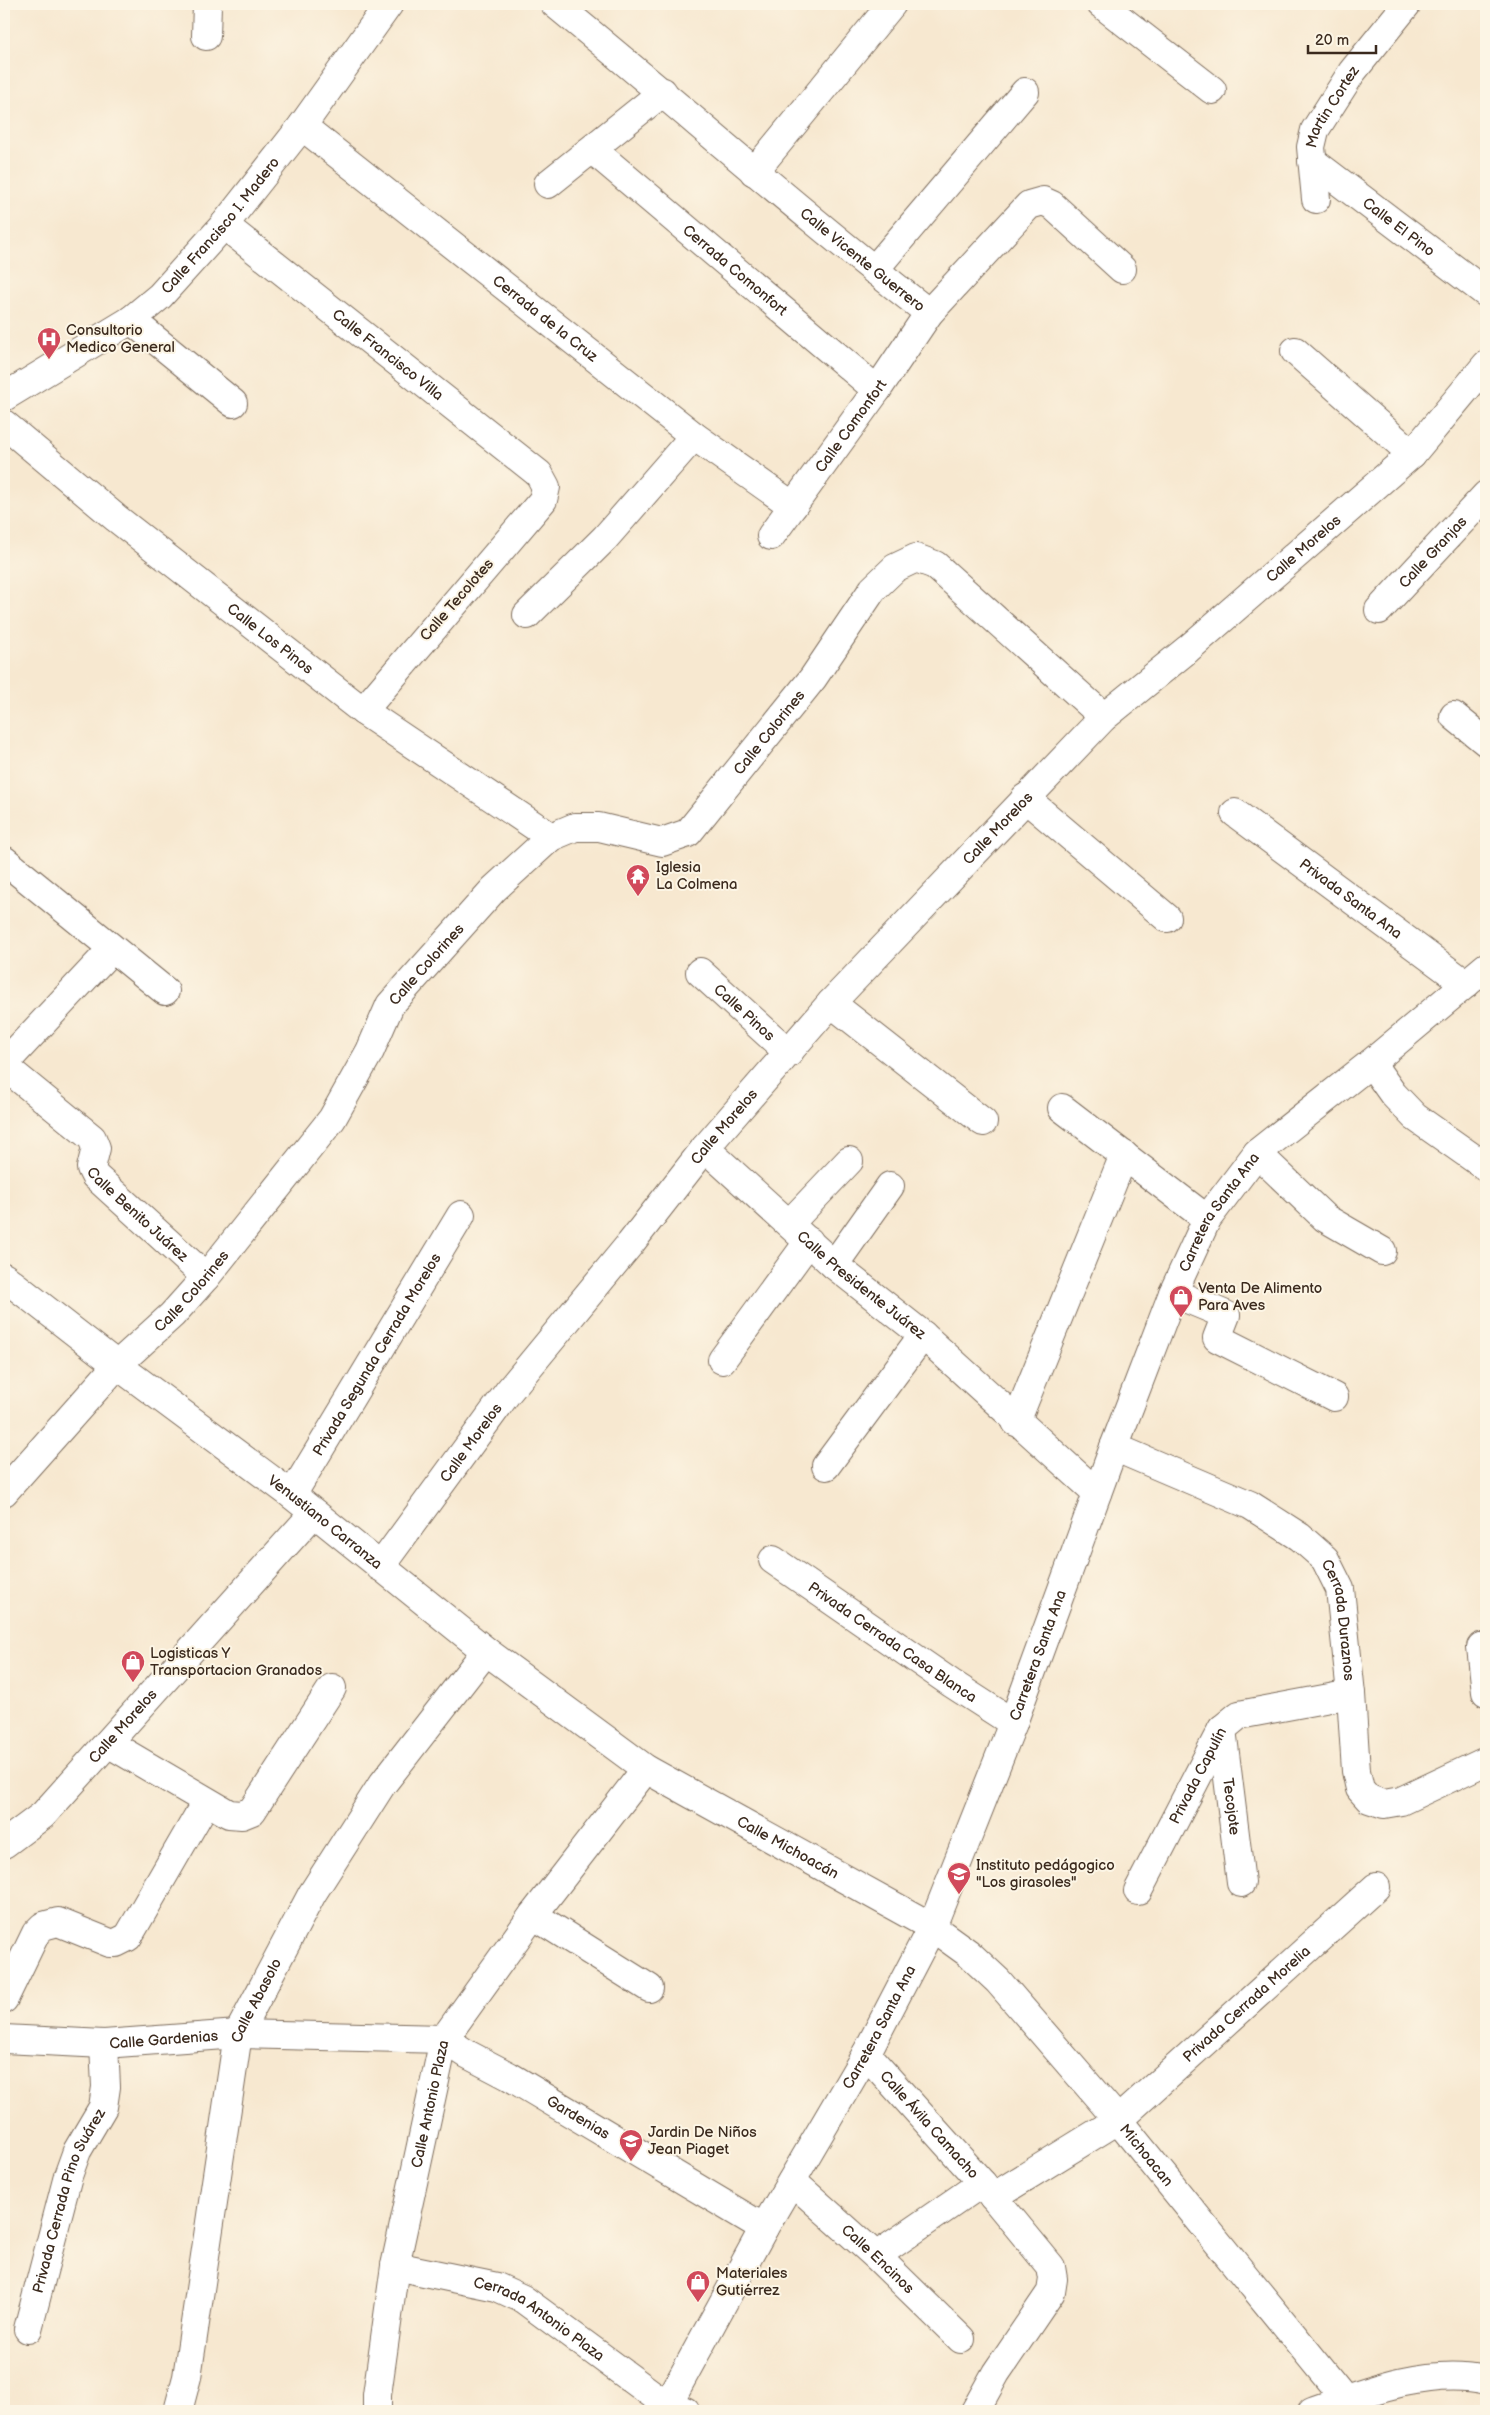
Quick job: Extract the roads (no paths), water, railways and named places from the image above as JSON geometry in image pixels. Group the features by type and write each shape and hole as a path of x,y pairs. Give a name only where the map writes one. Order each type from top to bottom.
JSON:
{"street":[{"path":"206,36 207,4"},
{"name":"Calle Francisco I. Madero","path":"4,397 131,320 160,296 224,226 302,126 368,14 389,4"},
{"name":"Calle Vicente Guerrero","path":"555,4 663,92 754,172 929,313 1029,205 1036,202 1042,201 1052,206 1122,269"},
{"path":"754,172 892,4"},
{"path":"1101,4 1212,90"},
{"name":"Martin Cortez","path":"1316,199 1311,147 1315,130 1352,72 1407,4"},
{"path":"548,184 593,150 663,92"},
{"path":"874,270 1026,92"},
{"name":"Cerrada de la Cruz","path":"302,126 694,436 793,506"},
{"name":"Cerrada Comonfort","path":"593,150 878,390"},
{"name":"Calle El Pino","path":"1312,161 1486,291"},
{"name":"Calle Francisco Villa","path":"224,226 539,474 546,487"},
{"name":"Calle Comonfort","path":"771,536 878,390 929,313"},
{"path":"131,320 233,403"},
{"path":"1295,351 1412,454"},
{"name":"Calle Morelos","path":"380,1567 508,1392 630,1244 705,1148 831,1003 1025,798 1104,718 1188,649 1412,454 1486,365"},
{"name":"Calle Los Pinos","path":"4,424 116,518 363,711 551,837"},
{"path":"527,616 604,538 694,436"},
{"name":"Calle Tecolotes","path":"363,711 543,500 546,487"},
{"name":"Calle Granjas","path":"1379,610 1486,494"},
{"name":"Calle Colorines","path":"4,1492 117,1365 172,1315 206,1277 332,1119 370,1051 390,1005 494,888 551,837 575,827 599,827 662,842 688,833 814,678 873,589 895,568 916,558 935,565 1104,718"},
{"path":"1454,716 1484,736"},
{"path":"1025,798 1167,918"},
{"name":"Privada Santa Ana","path":"1236,813 1476,975"},
{"path":"4,860 165,991"},
{"path":"4,1065 112,948"},
{"name":"Calle Pinos","path":"700,972 789,1053"},
{"name":"Carretera Santa Ana","path":"672,2409 764,2228 866,2054 932,1926 1013,1723 1114,1447 1173,1293 1207,1219 1257,1153 1371,1063 1476,975"},
{"path":"831,1003 983,1122"},
{"path":"1371,1063 1393,1094 1415,1117 1486,1167"},
{"name":"Calle Benito Juárez","path":"4,1065 92,1138 96,1148 91,1168 95,1176 206,1277"},
{"path":"1062,1108 1207,1219"},
{"name":"Calle Presidente Juárez","path":"705,1148 800,1232 834,1265 922,1335 1016,1422 1097,1493"},
{"path":"1257,1153 1325,1218 1382,1251"},
{"path":"1016,1422 1124,1156"},
{"path":"722,1360 800,1232 849,1161"},
{"path":"834,1265 890,1186"},
{"name":"Privada Segunda Cerrada Morelos","path":"292,1495 461,1215"},
{"name":"Venustiano Carranza","path":"4,1277 117,1365 292,1495 486,1652 646,1768"},
{"path":"1173,1293 1226,1315 1217,1338 1334,1397"},
{"path":"826,1466 922,1335"},
{"name":"Cerrada Duraznos","path":"1114,1447 1250,1505 1300,1537 1325,1560 1340,1589 1351,1694 1356,1771 1360,1789 1369,1799 1384,1804 1401,1801 1486,1761"},
{"name":"Calle Morelos","path":"4,1844 43,1815 314,1513"},
{"name":"Privada Cerrada Casa Blanca","path":"773,1560 951,1683 1013,1723"},
{"path":"1481,1647 1486,1692"},
{"name":"Calle Abasolo","path":"178,2411 187,2377 238,2034 312,1894 376,1794 486,1652"},
{"path":"108,1743 206,1802 229,1814 242,1815 252,1811 332,1688"},
{"name":"Privada Capulín","path":"1138,1891 1222,1728 1239,1715 1351,1694"},
{"name":"Tecojote","path":"1222,1728 1241,1883"},
{"name":"Calle Antonio Plaza","path":"377,2411 377,2395 395,2266 444,2039 533,1915 646,1768"},
{"name":"Calle Michoacán","path":"646,1768 932,1926"},
{"path":"4,1999 36,1933 43,1926 58,1922 110,1943 116,1943 128,1937 206,1802"},
{"name":"Privada Cerrada Morelia","path":"1118,2120 1376,1887"},
{"path":"533,1915 649,1988"},
{"name":"Michoacan","path":"932,1926 968,1953 998,1980 1118,2120 1345,2399"},
{"name":"Calle Gardenias","path":"4,2039 104,2044 238,2034 444,2039"},
{"name":"Gardenias","path":"444,2039 764,2228"},
{"name":"Privada Cerrada Pino Suárez","path":"28,2329 68,2176 78,2151 103,2107 106,2087 104,2044"},
{"name":"Calle Ávila Camacho","path":"866,2054 987,2190 1051,2267 1053,2279 1051,2292 996,2373 975,2411"},
{"path":"876,2256 987,2190 1118,2120"},
{"name":"Calle Encinos","path":"792,2181 876,2256 961,2339"},
{"name":"Cerrada Antonio Plaza","path":"395,2266 497,2287 523,2299 672,2409"},
{"path":"1312,2411 1345,2399 1414,2380 1469,2376 1486,2380"}],"place":[{"name":"Consultorio Medico General","path":"49,360"},
{"name":"Iglesia La Colmena","path":"638,897"},
{"name":"Venta De Alimento Para Aves","path":"1181,1318"},
{"name":"Logisticas Y Transportacion Granados","path":"133,1683"},
{"name":"Instituto pedágogico \"Los girasoles\"","path":"959,1895"},
{"name":"Jardin De Niños Jean Piaget","path":"631,2162"},
{"name":"Materiales Gutiérrez","path":"698,2303"}]}
